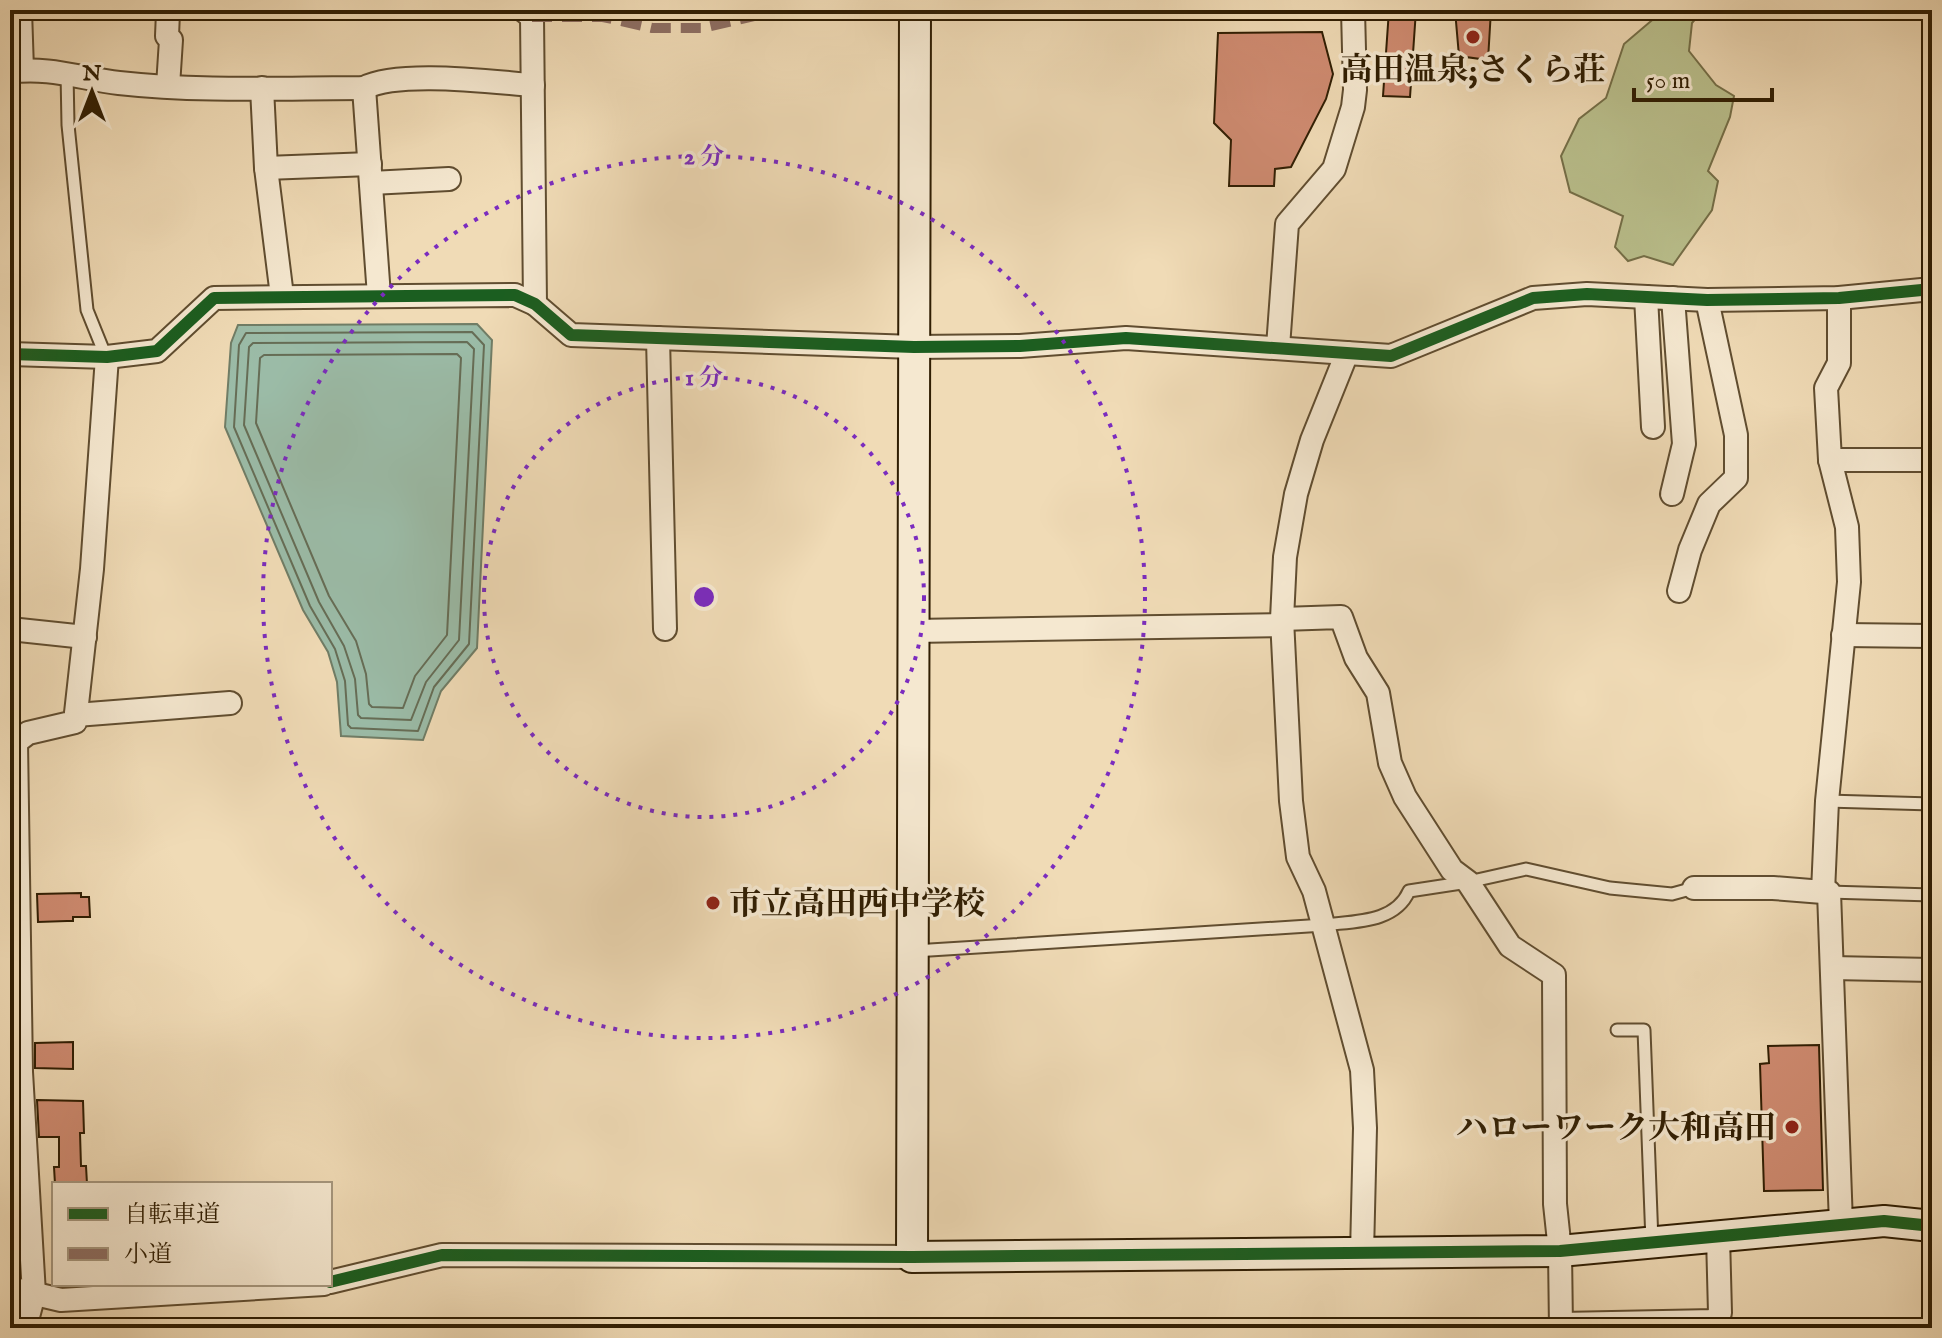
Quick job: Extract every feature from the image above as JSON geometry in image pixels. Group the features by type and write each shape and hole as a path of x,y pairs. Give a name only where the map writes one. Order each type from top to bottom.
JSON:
{"street":[{"path":"20,10 16,71 67,73 118,83 168,86 364,88 378,81 447,80 533,85"},
{"path":"523,10 532,17 535,304"},
{"path":"912,1257 915,10"},
{"path":"1278,347 1287,224 1334,169 1353,107 1353,10"},
{"path":"168,12 167,36 171,40 168,86"},
{"path":"262,88 266,168 282,296"},
{"path":"364,88 379,296"},
{"path":"266,168 449,179"},
{"path":"10,354 107,357 157,351 214,298 515,295 535,304 571,335 914,347 1020,346 1126,338 1391,356 1533,298 1587,294 1707,300 1839,298 1932,289"},
{"path":"1646,297 1653,427"},
{"path":"1672,494 1684,444 1673,298"},
{"path":"1839,298 1839,363 1826,388 1830,460 1847,527 1849,582 1827,801 1826,892 1832,968 1841,1224"},
{"path":"1679,591 1690,550 1709,504 1736,478 1736,435 1707,300"},
{"path":"658,338 665,629"},
{"path":"1347,353 1312,440 1296,494 1285,557 1282,622 1291,801 1298,857 1314,891 1362,1070 1365,1128 1362,1253"},
{"path":"25,1328 34,1294 16,1072 13,742 28,733 75,722 92,569 107,357"},
{"path":"1830,460 1932,460"},
{"path":"914,631 1282,622 1341,617 1356,658 1378,693 1390,763 1405,797 1452,870 1468,882 1510,946 1554,975 1555,1204 1560,1251 1561,1326 1714,1321 1720,1313 1718,1236"},
{"path":"10,629 85,637"},
{"path":"1843,635 1932,636"},
{"path":"76,715 230,703"},
{"path":"1694,888 1826,892"},
{"path":"1832,968 1932,970"},
{"path":"332,1282 442,1255 912,1257 1560,1251 1884,1221 1932,1226"},
{"path":"10,1288 61,1300 291,1286"}],"lane":[{"path":"67,73 68,125 87,310 107,357"},
{"path":"1827,801 1932,804"},
{"path":"913,951 1324,925 1384,917 1403,904 1409,891 1526,869 1610,888 1672,894 1694,888"},
{"path":"1826,892 1932,895"},
{"path":"1617,1030 1644,1030 1652,1242"}],"shaded area":[{"path":"1664,10 1703,10 1692,23 1689,51 1716,85 1734,96 1730,117 1708,171 1718,181 1712,210 1673,265 1644,256 1628,261 1615,247 1623,216 1570,192 1561,156 1579,119 1606,98 1624,44"}],"water":[{"path":"477,324 492,340 477,648 441,691 423,740 341,736 337,682 328,652 303,610 225,427 231,343 238,325"}],"building":[{"path":"1389,10 1416,10 1410,97 1383,96"},
{"path":"1455,10 1491,10 1488,60 1459,56"},
{"path":"1322,32 1333,74 1326,99 1291,167 1275,169 1274,186 1229,186 1231,140 1214,123 1218,33"},
{"path":"81,893 81,897 89,897 90,917 38,922 37,894"},
{"path":"73,1042 73,1069 35,1068 35,1043"},
{"name":"ハローワーク大和高田","path":"1819,1045 1823,1190 1764,1191 1760,1064 1769,1063 1768,1046"},
{"path":"37,1100 83,1101 81,1166 86,1166 87,1182 55,1182 54,1167 59,1167 59,1137 39,1137"}],"marked path":[{"path":"532,17 603,17 652,28 702,28 780,10"}],"cycle path":[{"path":"10,354 107,357 157,351 214,298 515,295 535,304 571,335 914,347 1020,346 1126,338 1391,356 1533,298 1587,294 1707,300 1839,298 1932,289"},
{"path":"332,1282 442,1255 912,1257 1560,1251 1884,1221 1932,1226"}],"place":[{"name":"高田温泉;さくら荘","path":"1473,37"},
{"name":"市立高田西中学校","path":"713,903"},
{"name":"ハローワーク大和高田","path":"1792,1127"}]}
